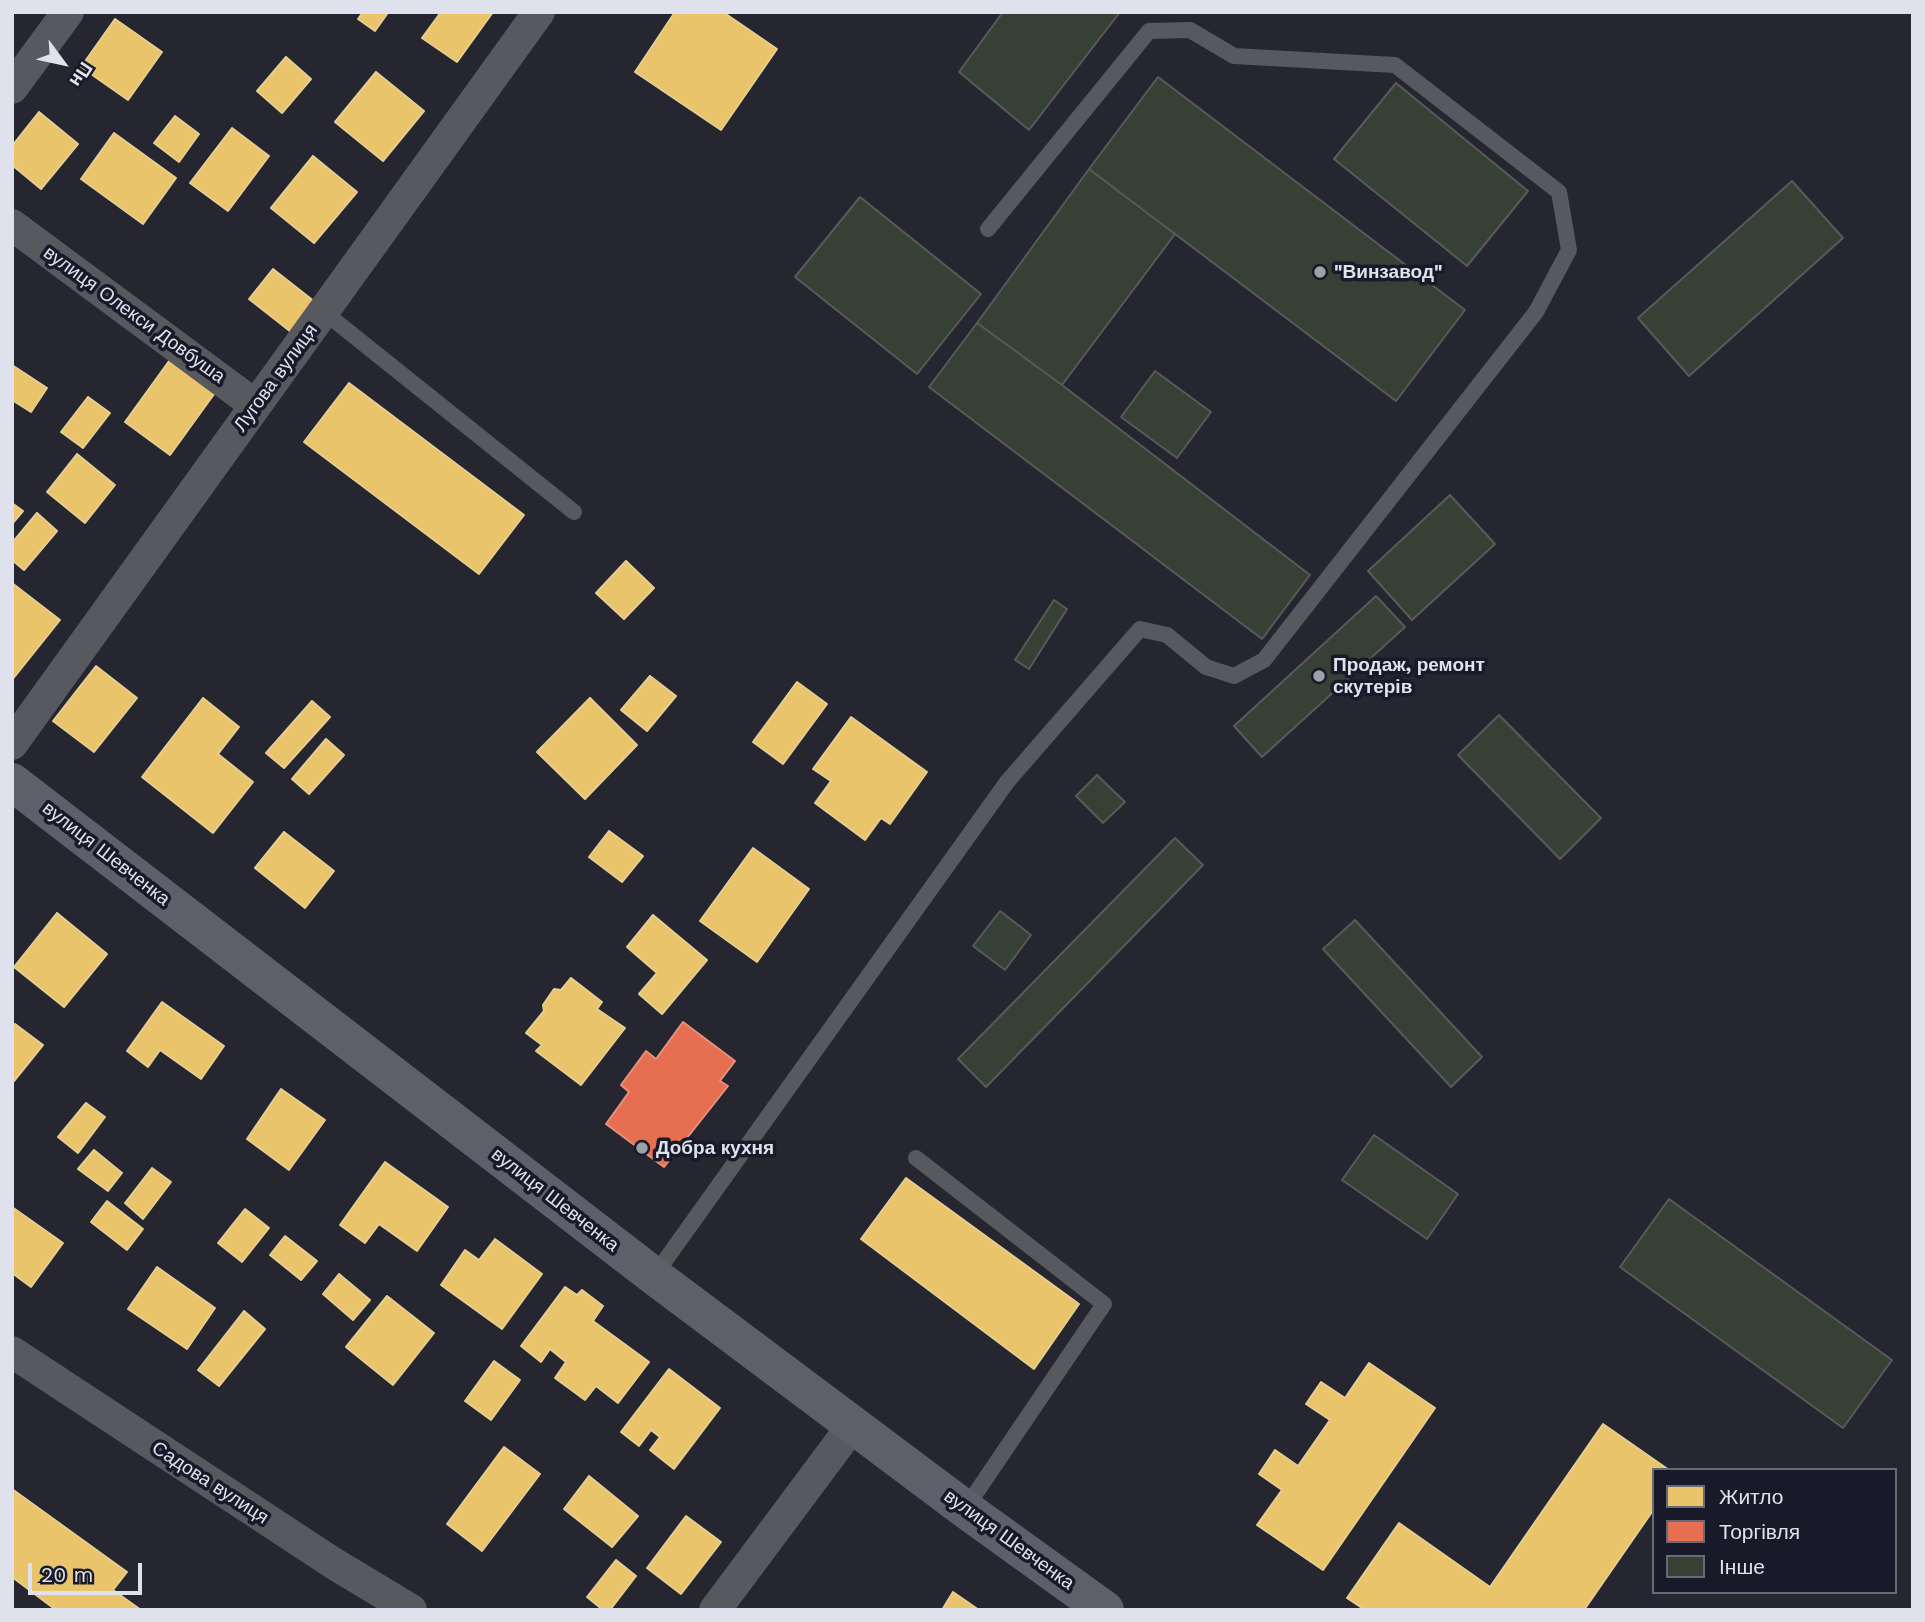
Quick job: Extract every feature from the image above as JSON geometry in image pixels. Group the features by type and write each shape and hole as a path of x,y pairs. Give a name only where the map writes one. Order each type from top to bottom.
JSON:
{"street":[{"path":"12,88 68,12"},
{"name":"Лугова вулиця","path":"12,744 539,12"},
{"name":"вулиця Олекси Довбуша","path":"12,225 256,405"},
{"name":"вулиця Шевченка","path":"12,782 654,1276 965,1509 1105,1610"},
{"name":"Садова вулиця","path":"12,1352 333,1563 411,1610"},
{"path":"716,1610 853,1426"}],"lane":[{"path":"654,1276 1007,782 1140,629 1167,635 1206,667 1234,676 1264,660 1536,312 1569,250 1559,192 1395,65 1234,57 1190,30 1149,31 988,229"},
{"path":"324,312 574,512"},
{"path":"916,1158 1104,1304 965,1509"}],"building: Житло":[{"path":"363,12 387,14 375,31 358,19"},
{"path":"441,12 493,12 457,62 422,38"},
{"path":"675,12 723,12 777,49 721,130 635,72"},
{"path":"115,19 162,52 128,100 81,67"},
{"path":"286,57 311,79 282,113 257,91"},
{"path":"376,72 424,111 383,161 335,122"},
{"path":"39,112 78,144 41,189 12,165 12,146"},
{"path":"175,116 199,134 179,162 154,143"},
{"path":"232,128 269,156 228,211 190,183"},
{"path":"114,133 176,178 143,224 81,179"},
{"path":"313,156 357,192 314,243 271,208"},
{"path":"273,269 315,302 291,332 249,299"},
{"path":"172,357 217,390 170,455 125,422"},
{"path":"12,365 47,388 31,412 12,400"},
{"path":"349,383 524,515 479,574 304,442"},
{"path":"88,397 110,413 83,448 61,432"},
{"path":"77,454 115,485 85,523 47,492"},
{"path":"12,503 23,511 12,524"},
{"path":"37,513 57,531 24,570 12,560 12,543"},
{"path":"626,561 654,588 624,619 596,593"},
{"path":"12,583 60,620 12,680"},
{"path":"96,666 137,698 94,752 53,721"},
{"path":"650,676 676,696 647,731 621,710"},
{"path":"797,682 827,704 783,764 753,742"},
{"path":"203,698 239,727 218,754 253,782 213,833 142,777"},
{"path":"590,698 637,745 585,799 537,752"},
{"path":"312,701 330,717 284,768 266,753"},
{"path":"851,717 927,772 890,824 881,818 865,840 815,803 831,781 813,769"},
{"path":"326,739 344,755 309,794 292,779"},
{"path":"609,831 643,856 622,882 589,857"},
{"path":"284,832 334,871 305,908 255,868"},
{"path":"753,848 809,889 757,962 700,921"},
{"path":"57,913 107,954 64,1007 14,967"},
{"path":"653,915 707,960 662,1014 639,994 657,973 627,947"},
{"path":"571,978 602,1002 597,1009 625,1028 581,1085 536,1051 542,1045 526,1033 544,1011 543,1005 554,989 561,990"},
{"path":"162,1002 224,1046 201,1079 160,1050 148,1067 127,1051"},
{"path":"15,1024 43,1045 14,1081 12,1027"},
{"path":"281,1089 325,1120 289,1170 247,1139"},
{"path":"86,1103 105,1117 78,1153 58,1137"},
{"path":"94,1150 122,1173 108,1191 78,1169"},
{"path":"385,1162 448,1207 417,1251 379,1224 365,1243 340,1225"},
{"path":"152,1168 171,1182 143,1219 125,1203"},
{"path":"906,1178 1079,1304 1034,1369 861,1239"},
{"path":"107,1201 143,1229 127,1250 91,1222"},
{"path":"12,1207 63,1243 31,1287 12,1273"},
{"path":"245,1209 269,1228 242,1262 218,1243"},
{"path":"285,1236 317,1261 301,1280 270,1255"},
{"path":"495,1239 542,1274 502,1329 441,1285 465,1250 479,1260"},
{"path":"157,1267 215,1308 187,1349 128,1309"},
{"path":"339,1274 370,1300 353,1320 323,1294"},
{"path":"565,1287 577,1295 582,1290 603,1306 593,1321 649,1362 618,1403 596,1386 585,1400 555,1378 566,1362 550,1349 541,1362 521,1346"},
{"path":"387,1296 434,1333 393,1385 346,1347"},
{"path":"244,1311 265,1329 219,1386 198,1370"},
{"path":"494,1361 520,1380 491,1420 465,1401"},
{"path":"1369,1363 1435,1408 1323,1570 1257,1525 1282,1490 1259,1474 1275,1450 1298,1466 1330,1420 1306,1404 1321,1382 1345,1398"},
{"path":"669,1369 720,1408 674,1469 650,1450 660,1437 651,1430 639,1446 621,1432"},
{"path":"1603,1424 1666,1468 1652,1468 1652,1512 1584,1610 1365,1610 1347,1598 1399,1523 1490,1587"},
{"path":"504,1447 540,1474 482,1551 447,1524"},
{"path":"589,1476 638,1516 612,1547 564,1509"},
{"path":"12,1489 127,1572 113,1590 141,1610 56,1610 12,1577"},
{"path":"686,1516 721,1542 681,1594 647,1568"},
{"path":"616,1560 636,1576 610,1610 603,1610 587,1597"},
{"path":"953,1592 979,1610 942,1610"}],"building: Торгівля":[{"path":"683,1022 735,1061 720,1081 728,1086 664,1167 606,1124 629,1092 621,1085 646,1051 656,1059"}],"building: Інше":[{"path":"1003,12 1120,12 1029,130 959,72"},
{"name":"\"Винзавод\"","path":"1158,77 1465,310 1396,401 1089,169"},
{"path":"1396,83 1528,191 1467,266 1334,159"},
{"path":"1089,169 1175,234 1062,385 977,323"},
{"path":"1792,181 1843,238 1689,376 1638,318"},
{"path":"860,197 981,294 917,374 795,277"},
{"path":"977,323 1310,575 1262,639 929,387"},
{"path":"1155,371 1211,412 1177,458 1121,417"},
{"path":"1450,495 1495,544 1412,620 1368,571"},
{"name":"Продаж, ремонт скутерів","path":"1376,596 1405,627 1262,757 1234,726"},
{"path":"1054,600 1067,609 1029,669 1015,660"},
{"path":"1499,715 1601,818 1560,859 1458,755"},
{"path":"1097,775 1125,802 1103,823 1076,796"},
{"path":"1175,838 1203,865 986,1087 958,1059"},
{"path":"1000,911 1031,935 1005,970 973,946"},
{"path":"1355,920 1482,1057 1451,1087 1323,949"},
{"path":"1374,1135 1458,1194 1427,1239 1342,1180"},
{"path":"1669,1199 1892,1360 1843,1428 1620,1267"}],"place":[{"name":"\"Винзавод\"","path":"1320,272"},
{"name":"Продаж, ремонт скутерів","path":"1319,676"},
{"name":"Добра кухня","path":"642,1148"}]}
